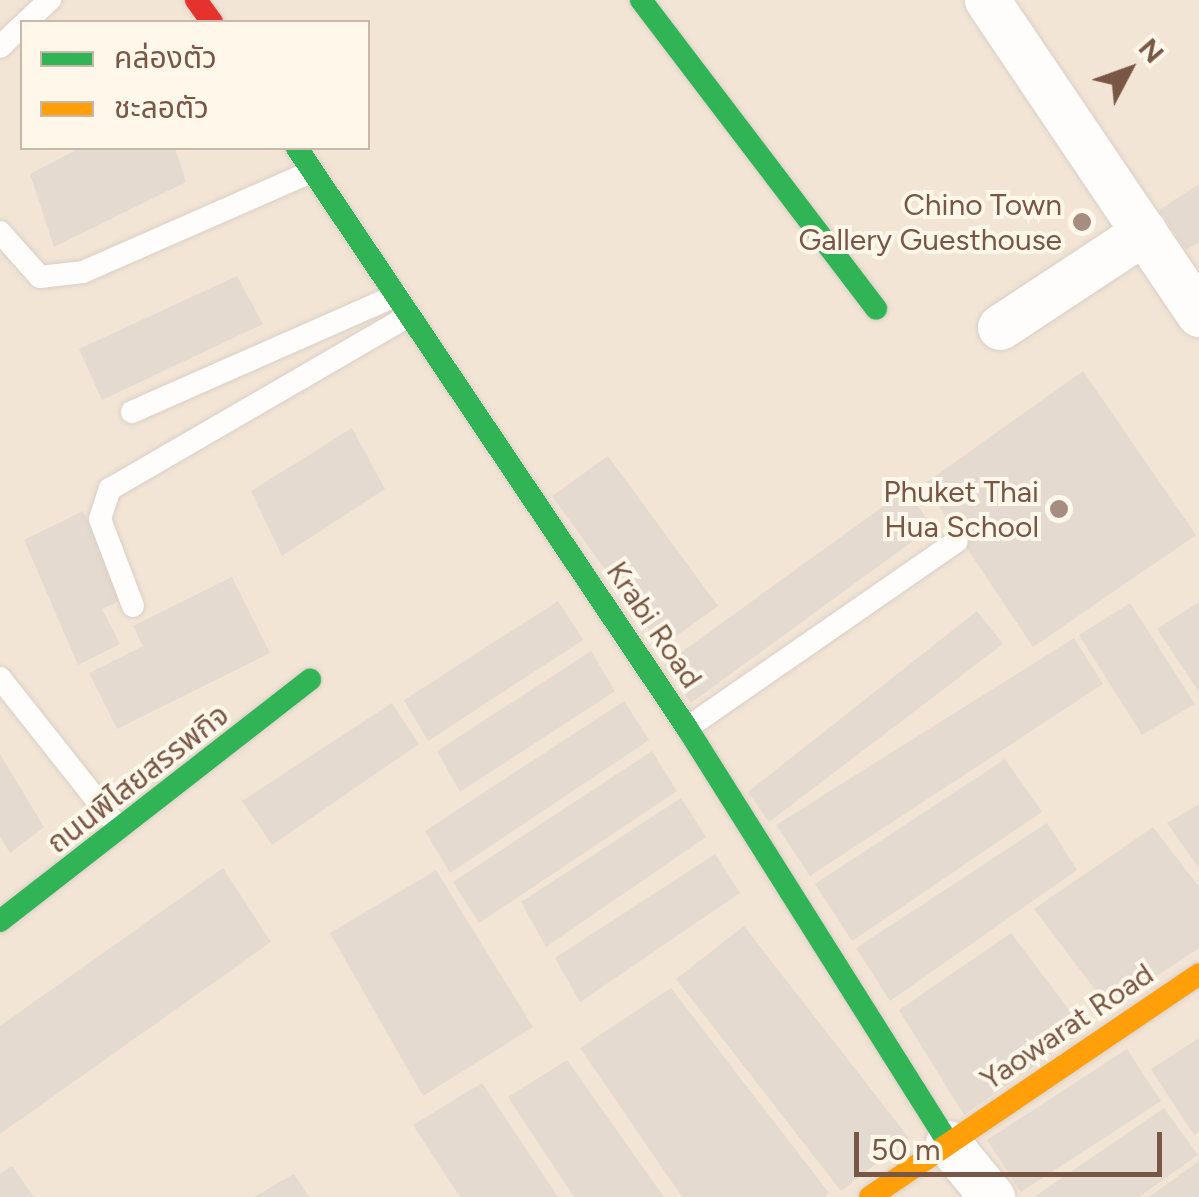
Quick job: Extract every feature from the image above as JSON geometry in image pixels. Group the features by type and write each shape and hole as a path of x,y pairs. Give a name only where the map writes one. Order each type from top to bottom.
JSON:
{"street":[{"path":"641,0 876,309"},
{"path":"987,0 1199,314"},
{"name":"Krabi Road","path":"298,150 686,728 948,1143"},
{"path":"1000,327 1144,232"},
{"name":"ถนนพิไสยสรรพกิจ","path":"9,915 124,833 310,680"},
{"name":"Yaowarat Road","path":"870,1197 1199,974"},
{"path":"948,1143 992,1197"}],"lane":[{"path":"28,20 50,0"},
{"path":"0,47 20,28"},
{"path":"0,232 40,278 84,272 313,171"},
{"path":"132,412 397,295"},
{"path":"134,606 100,520 110,489 410,315"},
{"path":"686,728 956,542"},
{"path":"0,678 124,833"},
{"path":"0,878 9,915"}],"shaded area":[{"path":"0,0 1199,0 1199,1197 0,1197"}],"building":[{"path":"76,150 176,150 186,182 54,247 30,174"},
{"path":"1199,184 1199,242 1186,250 1159,210"},
{"path":"237,276 263,324 102,400 79,349"},
{"name":"Phuket Thai Hua School","path":"1083,371 1196,535 1033,647 924,484"},
{"path":"352,428 385,489 282,556 251,491"},
{"path":"608,456 718,606 661,647 552,496"},
{"path":"907,489 932,527 691,703 664,665"},
{"path":"83,511 127,597 102,609 120,644 78,665 24,540"},
{"path":"232,577 270,653 117,729 89,673 143,646 133,626"},
{"path":"558,601 583,640 428,741 404,700"},
{"path":"1199,602 1199,692 1157,629"},
{"path":"1130,603 1195,704 1142,735 1079,635"},
{"path":"977,611 1003,644 769,822 748,792"},
{"path":"1074,638 1103,684 810,876 776,825"},
{"path":"591,651 615,691 460,792 437,751"},
{"path":"624,701 649,740 450,873 425,831"},
{"path":"392,703 419,744 272,845 242,801"},
{"path":"652,751 677,791 479,923 453,882"},
{"path":"0,754 44,827 10,853 0,837"},
{"path":"1005,759 1042,812 852,941 815,884"},
{"path":"681,798 706,837 546,947 521,902"},
{"path":"1199,804 1199,868 1167,823"},
{"path":"1047,823 1077,870 890,1001 856,948"},
{"path":"1153,827 1199,887 1199,948 1109,1008 1034,909"},
{"path":"715,854 740,893 580,1002 555,958"},
{"path":"223,868 271,942 0,1134 0,1026"},
{"path":"436,870 533,1027 423,1096 330,933"},
{"path":"744,926 909,1138 841,1191 676,979"},
{"path":"1011,933 1085,1031 964,1115 899,1010"},
{"path":"671,988 829,1193 825,1197 682,1197 580,1048"},
{"path":"1199,1038 1199,1132 1194,1135 1151,1069"},
{"path":"1127,1049 1161,1101 1021,1192 987,1140"},
{"path":"567,1060 664,1197 574,1197 508,1097"},
{"path":"482,1083 558,1197 460,1197 413,1125"},
{"path":"1164,1108 1198,1155 1139,1197 1034,1197"},
{"path":"1199,1161 1199,1197 1149,1197"},
{"path":"12,1166 34,1197 0,1197 0,1174"},
{"path":"294,1174 309,1197 254,1197"}],"traffic: fast":[{"path":"641,0 876,309"},
{"path":"298,150 687,728 948,1143"},
{"path":"0,921 310,680"}],"traffic: slow":[{"path":"870,1197 1199,974"}],"traffic: jam":[{"path":"196,0 211,20"}],"place":[{"name":"Chino Town Gallery Guesthouse","path":"1082,222"},
{"name":"Phuket Thai Hua School","path":"1059,509"}]}
